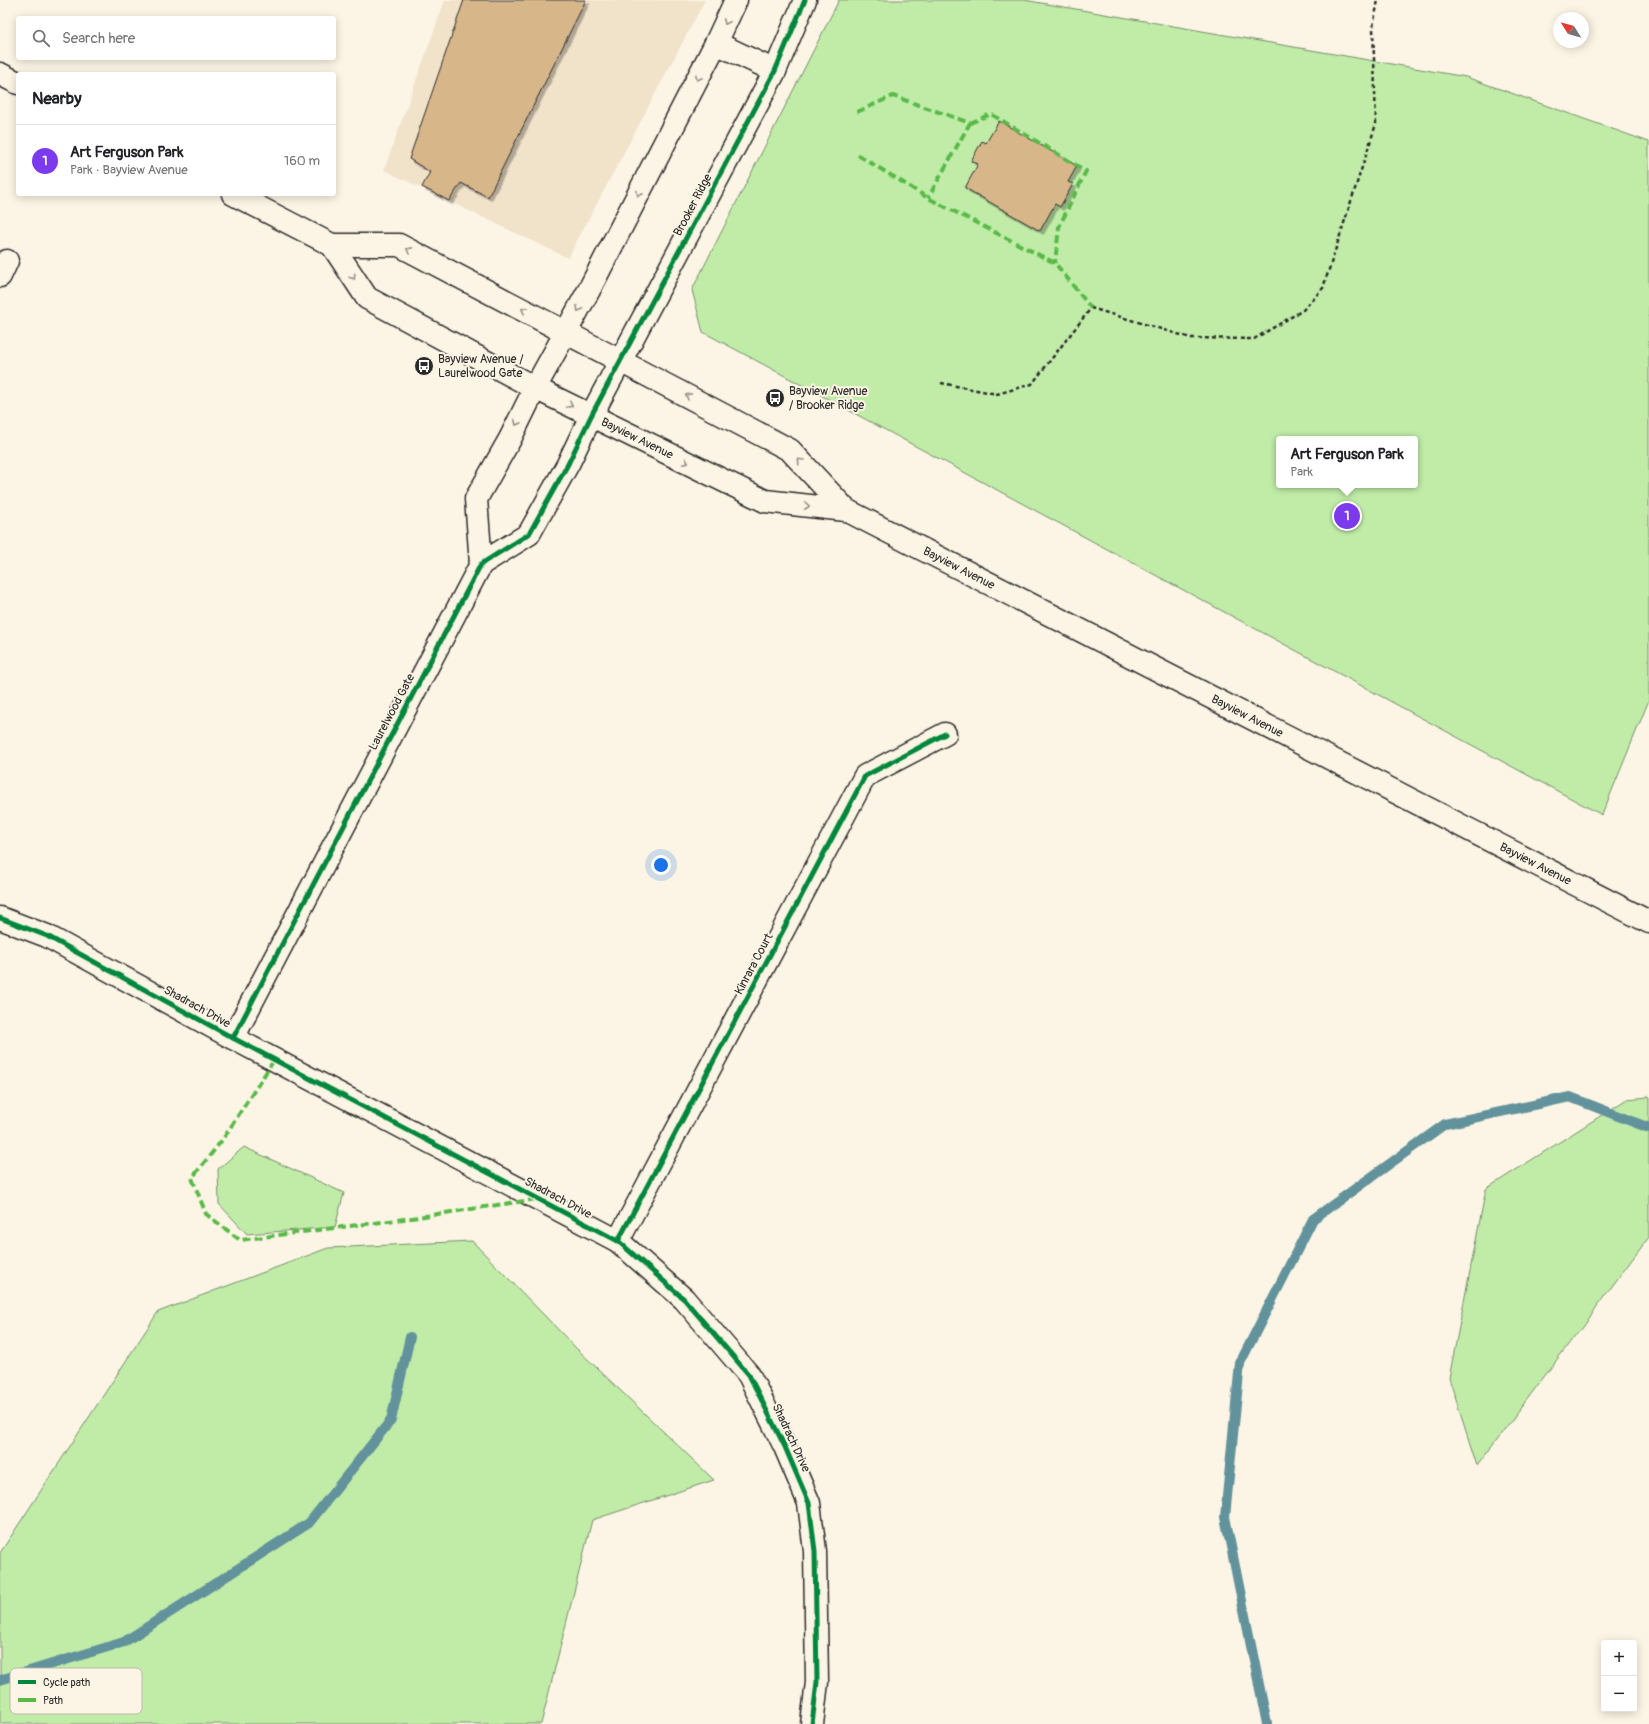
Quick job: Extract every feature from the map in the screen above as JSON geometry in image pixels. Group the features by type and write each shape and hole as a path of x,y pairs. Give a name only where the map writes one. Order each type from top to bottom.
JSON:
{"street":[{"path":"591,416 568,464 529,534 481,564 476,499 510,439 534,388 589,290 716,43 736,0"},
{"name":"Brooker Ridge","path":"591,416 775,71 805,0"},
{"path":"716,43 775,71"},
{"path":"0,74 16,82"},
{"name":"Bayview Avenue","path":"237,196 332,245 399,245 790,450 846,510 1649,922"},
{"name":"Bayview Avenue","path":"332,245 367,298 534,388 765,501 846,510"},
{"name":"Laurelwood Gate","path":"233,1038 481,564"},
{"name":"Kinrara Court","path":"618,1241 865,776 945,734"},
{"name":"Shadrach Drive","path":"0,918 47,936 233,1038 618,1241 684,1299 749,1375 785,1447 810,1503 815,1550 817,1682 812,1724"}],"path":[{"path":"941,383 997,394 1032,384 1091,308 1191,338 1254,338 1303,310 1323,288 1376,124 1373,27 1378,0"}],"shaded area":[{"path":"445,0 705,0 568,258 384,170"}],"green space":[{"path":"839,0 1024,0 1466,77 1649,142 1649,700 1602,815 703,332 692,290"},
{"path":"1649,1097 1649,1237 1477,1466 1449,1378 1486,1189 1627,1099"},
{"path":"244,1147 344,1193 335,1227 247,1234 219,1204 218,1169"},
{"path":"472,1241 576,1348 714,1480 592,1520 541,1724 0,1724 0,1553 158,1312 328,1248"}],"building":[{"path":"464,0 586,0 488,197 461,183 449,201 422,187 430,172 409,159"},
{"path":"999,121 1077,166 1068,182 1073,184 1060,207 1055,204 1040,231 965,188 978,164 971,161 982,141 986,143"}],"waterway":[{"path":"1267,1724 1225,1517 1240,1363 1313,1219 1445,1124 1570,1097 1649,1128"},
{"path":"39,1668 124,1642 309,1523 391,1420 410,1337"},
{"path":"0,1680 10,1677"}],"marked path":[{"path":"857,112 893,96 970,123 928,198"},
{"path":"970,123 991,114 1086,171 1059,227 1055,263"},
{"path":"858,155 928,198 1055,263 1091,308"},
{"path":"274,1060 223,1139 192,1178 206,1214 240,1240 412,1218 537,1199"}],"cycle path":[{"path":"233,1038 481,564 529,534 568,464 591,416 775,71 805,0"},
{"path":"618,1241 865,776 945,734"},
{"path":"0,918 47,936 233,1038 618,1241 684,1299 749,1375 785,1447 809,1503 815,1551 817,1682 812,1724"}],"place":[{"name":"Bayview Avenue / Laurelwood Gate","path":"424,366"},
{"name":"Bayview Avenue / Brooker Ridge","path":"775,398"},
{"name":"Art Ferguson Park","path":"1347,516"}]}
